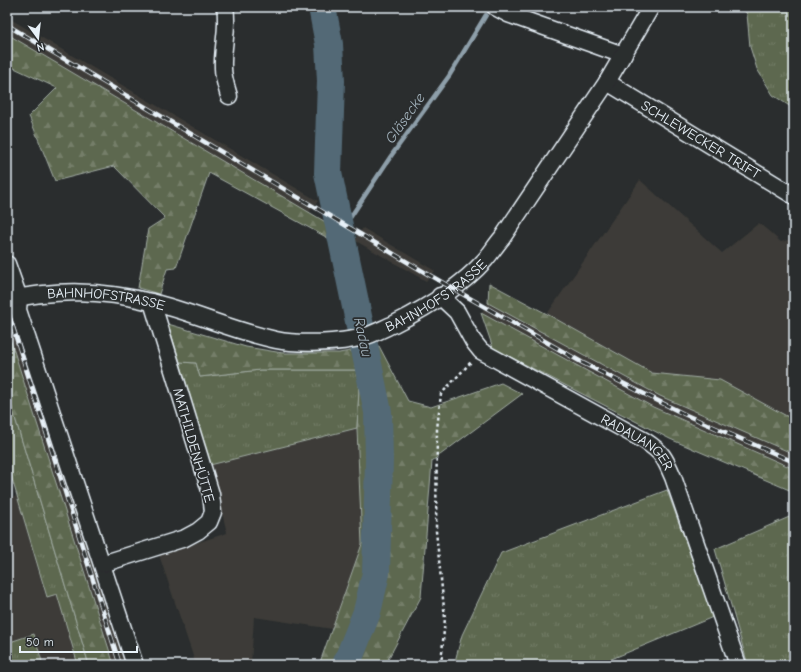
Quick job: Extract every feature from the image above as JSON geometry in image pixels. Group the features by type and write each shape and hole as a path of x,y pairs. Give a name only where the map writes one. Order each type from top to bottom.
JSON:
{"street":[{"path":"225,7 226,36 223,67 229,96"},
{"path":"495,7 508,14 623,55"},
{"name":"BAHNHOFSTRASSE","path":"13,299 58,292 100,293 152,302 248,333 277,340 306,342 342,340 364,337 379,331 414,314 457,285 484,260 502,238 607,82 651,7"},
{"name":"SCHLEWECKER TRIFT","path":"607,82 794,196"},
{"path":"7,264 13,299 18,310 102,564 134,665"},
{"name":"RADAUANGER","path":"440,296 457,312 473,341 481,351 657,448 665,460 673,477 738,665"},
{"name":"MATHILDENHÜTTE","path":"102,564 186,538 209,522 213,512 211,494 152,302"}],"path":[{"path":"441,665 445,618 436,531 436,429 441,394 481,351"},
{"path":"785,665 794,662"}],"shaded area":[{"path":"7,17 318,201 309,213 7,34"},
{"path":"640,180 722,253 759,223 781,242 794,238 794,420 720,380 652,373 547,314"},
{"path":"363,228 435,271 426,281 354,240"},
{"path":"7,292 126,665 114,665 7,329"},
{"path":"488,303 660,396 794,454 794,469 653,407 481,313"},
{"path":"357,428 362,544 332,629 254,617 251,665 196,665 159,555 227,533 210,465"},
{"path":"17,496 46,596 57,594 78,665 43,665 34,634 7,643 7,499"}],"green space":[{"path":"746,7 794,7 794,109 773,95 757,69 750,47 747,14 744,10"},
{"path":"7,34 334,227 337,243 209,173 176,268 167,269 159,294 138,288 148,229 165,218 114,166 55,181 29,116 57,88 12,67 7,69"},
{"path":"489,283 652,373 720,380 794,420 794,454 660,396 488,303"},
{"path":"481,313 653,407 794,469 794,492 670,439 493,348"},
{"path":"168,324 246,347 283,353 339,353 379,346 408,401 431,407 501,383 522,394 432,461 421,597 385,665 319,665 362,544 357,429 360,370 260,370 200,377 196,363 180,362"},
{"path":"7,329 114,665 89,665 7,391"},
{"path":"180,362 196,363 200,377 260,370 360,370 357,428 210,465"},
{"path":"7,391 89,665 78,665 57,594 47,597 7,462"},
{"path":"667,490 713,617 597,665 454,665 462,635 501,553"},
{"path":"794,515 794,665 748,665 715,549"},
{"path":"34,634 43,665 7,665 7,643"}],"waterway":[{"name":"Radau","path":"322,7 329,44 331,81 328,173 378,412 379,460 376,573 367,612 346,665"},
{"name":"Gläsecke","path":"340,233 391,156 449,76 486,15"}],"railway":[{"path":"7,25 431,276 583,363 686,415 794,462"},
{"path":"7,309 120,665"}]}
